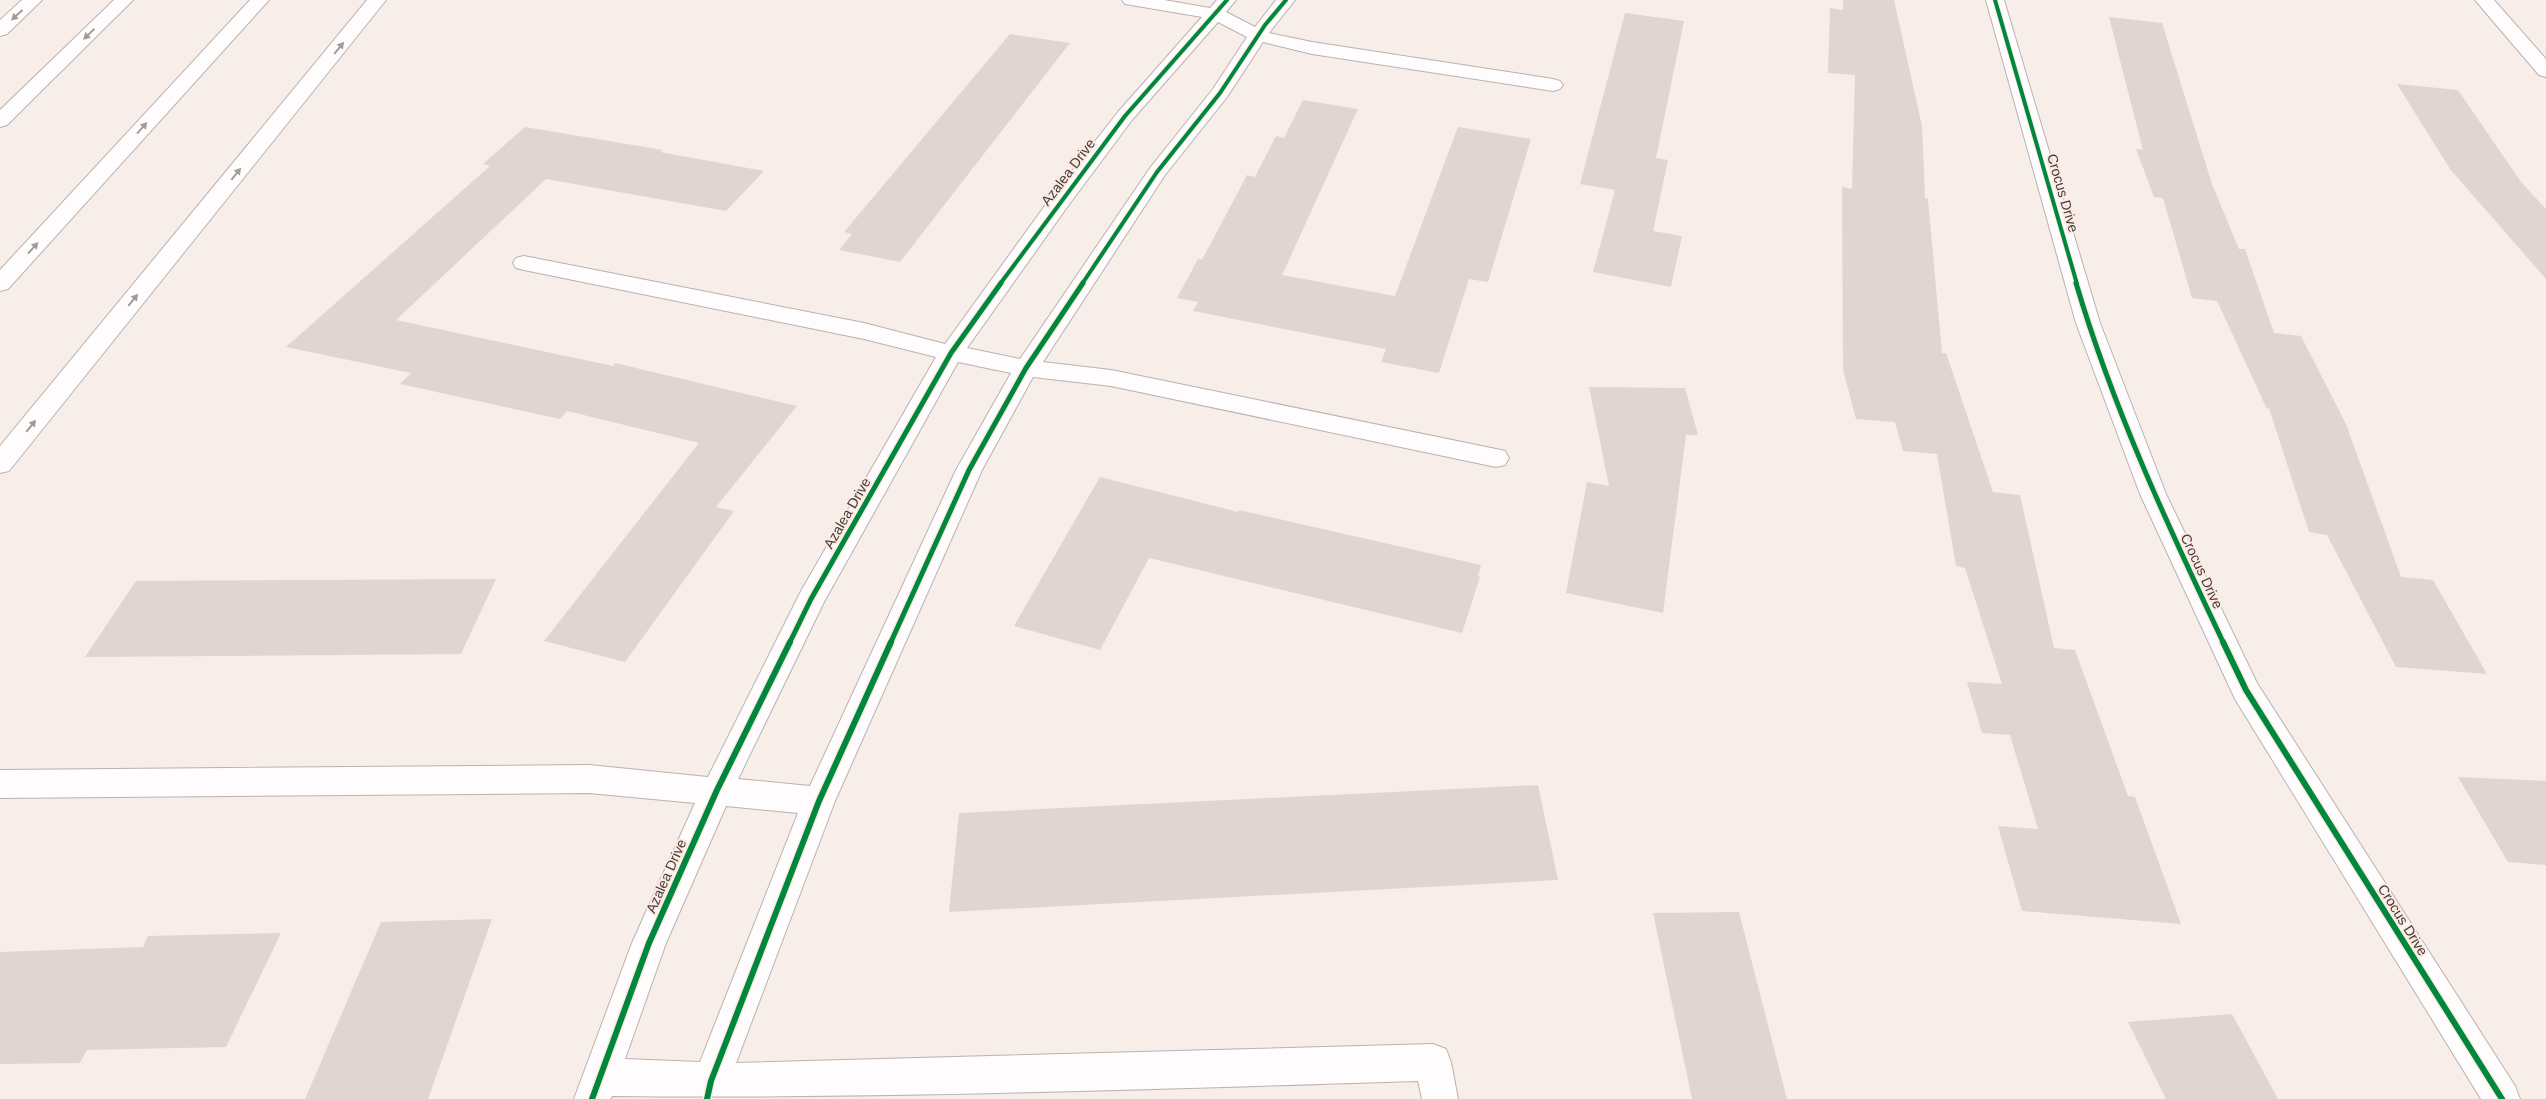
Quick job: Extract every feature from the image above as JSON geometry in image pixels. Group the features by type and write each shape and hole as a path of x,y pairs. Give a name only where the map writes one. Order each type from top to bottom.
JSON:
{"main road":[{"path":"0,30 33,0"},
{"path":"0,121 124,0"},
{"path":"0,284 260,0"},
{"path":"0,464 377,0"},
{"path":"1131,0 1221,7 1259,36 1312,48 1553,85"},
{"path":"709,1090 819,801 969,470 1026,368 1157,172 1220,93 1265,25 1286,0"},
{"name":"Crocus Drive","path":"1996,0 2088,323 2153,494 2246,690 2502,1099"},
{"path":"2484,0 2546,71"},
{"name":"Azalea Drive","path":"596,1088 649,943 717,790 812,599 951,353 1056,205 1125,116 1221,7"},
{"path":"524,263 864,331 951,353 1026,368 1111,378 1496,458"},
{"path":"0,784 589,779 819,801"},
{"path":"596,1088 709,1090 776,1081 1434,1062 1440,1099"}],"building":[{"path":"1843,0 1894,0 1922,126 1925,198 1928,199 1942,353 1946,353 1993,492 2020,495 2054,648 2075,650 2128,796 2135,797 2181,924 2022,911 1998,826 2038,829 2010,735 1982,733 1967,682 2002,684 1965,568 1956,566 1937,454 1903,451 1895,422 1856,419 1843,370 1842,187 1852,189 1855,75 1828,73 1830,8 1843,10"},
{"path":"1625,13 1684,21 1656,158 1668,160 1653,231 1682,236 1671,287 1593,272 1615,190 1580,184"},
{"path":"2109,17 2162,23 2212,184 2239,249 2245,249 2274,333 2301,336 2346,424 2401,577 2433,580 2487,674 2396,667 2327,535 2309,532 2269,408 2267,409 2217,301 2192,298 2163,198 2154,197 2136,149 2143,150"},
{"path":"1010,34 1070,43 900,262 839,250 852,234 844,232"},
{"path":"2397,84 2458,90 2521,182 2546,209 2546,279 2450,169"},
{"path":"1303,100 1358,109 1282,275 1395,296 1458,127 1531,139 1488,282 1469,279 1439,373 1381,362 1386,349 1193,311 1198,302 1177,298 1198,259 1202,260 1247,175 1255,177 1276,136 1284,138"},
{"path":"525,127 663,150 660,152 764,171 726,211 546,179 396,320 613,366 615,363 797,406 716,507 734,511 625,662 544,641 699,443 567,411 560,419 400,384 411,373 286,347 490,166 483,164"},
{"path":"1589,387 1685,388 1698,435 1686,435 1663,613 1566,593 1587,482 1609,486"},
{"path":"1100,477 1238,512 1239,510 1481,565 1478,576 1480,577 1462,633 1149,558 1100,650 1014,626"},
{"path":"496,579 461,654 85,657 136,581"},
{"path":"2458,777 2546,781 2546,865 2508,862"},
{"path":"1538,785 1558,880 949,912 959,813"},
{"path":"1739,912 1787,1099 1692,1099 1653,913"},
{"path":"492,919 428,1099 305,1099 381,922"},
{"path":"281,933 226,1047 87,1050 80,1063 0,1064 0,952 143,947 148,936"},
{"path":"2232,1014 2278,1099 2166,1099 2128,1022"}],"cycle path":[{"path":"592,1099 649,943 717,790 811,599 951,353 1057,205 1125,116 1227,0"},
{"path":"707,1099 711,1081 819,801 969,470 1026,368 1157,172 1220,93 1265,25 1286,0"},
{"path":"1995,0 2088,323 2153,494 2246,690 2502,1099"}]}
